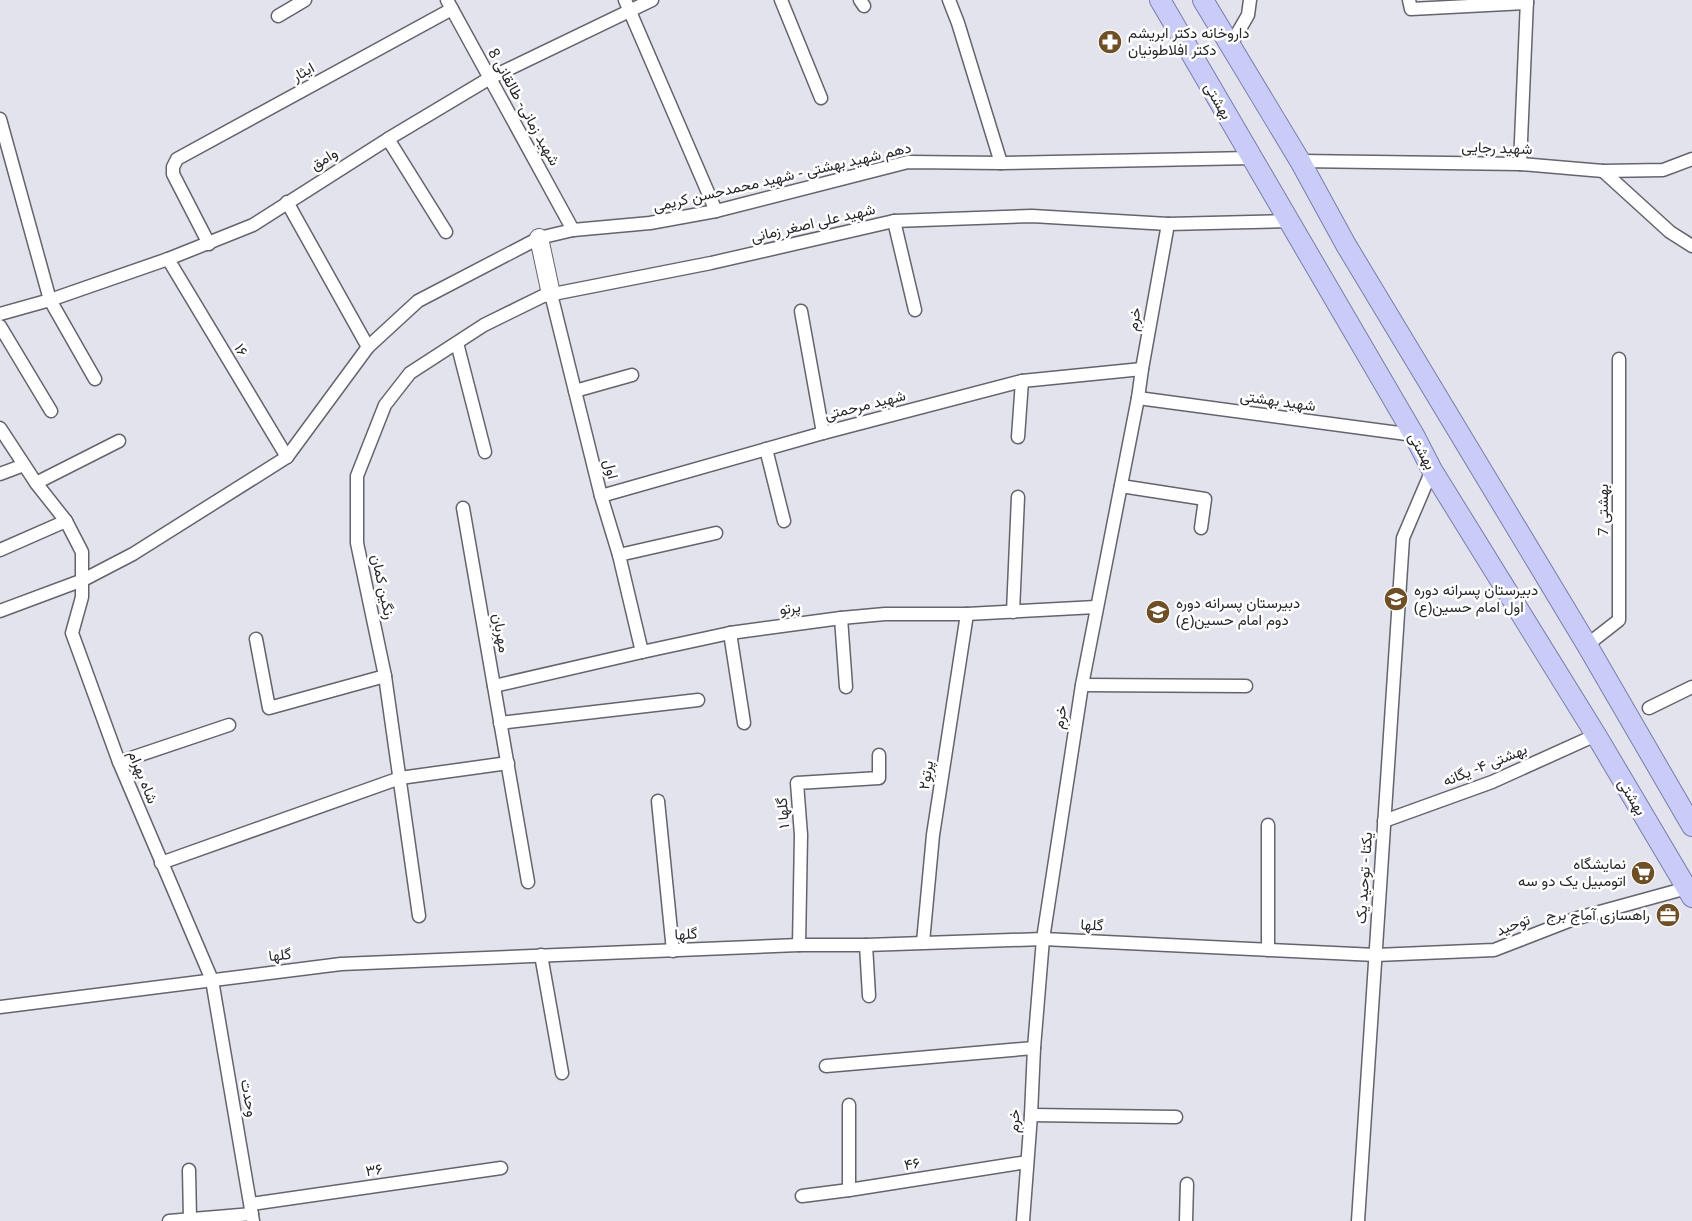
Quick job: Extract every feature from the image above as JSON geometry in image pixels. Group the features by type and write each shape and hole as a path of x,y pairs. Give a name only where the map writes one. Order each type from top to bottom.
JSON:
{"main road":[{"name":"بهشتی","path":"1160,0 1414,435 1432,470 1596,735 1689,893"},
{"path":"1203,0 1300,161 1346,246 1587,645 1692,826"}],"street":[{"path":"278,16 305,0"},
{"name":"وامق","path":"0,314 50,300 168,259 253,225 388,139 490,78 627,5 652,0"},
{"path":"781,0 821,98"},
{"path":"948,0 958,23 1001,163"},
{"path":"1230,46 1248,15 1250,0"},
{"path":"1409,0 1411,9 1527,1 1520,164"},
{"name":"شهید زمانی- طالقانی 8","path":"450,4 573,230"},
{"name":"ایثار","path":"209,244 173,174 173,167 177,159 450,4"},
{"path":"627,5 716,211"},
{"path":"0,119 50,300 96,379"},
{"path":"388,139 446,232"},
{"name":"دهم شهید بهشتی - شهید محمدحسن کریمی","path":"0,612 82,580 132,554 286,457 368,347 418,301 539,238 573,230 650,223 716,211 908,162 1001,163 1251,158"},
{"name":"شهید رجایی","path":"1300,161 1520,164 1602,171 1663,170 1692,159"},
{"path":"1602,171 1670,232 1692,246"},
{"path":"287,202 368,347"},
{"name":"شهید علی اصغر زمانی","path":"384,405 410,373 484,325 543,296 711,263 894,221 1032,216 1168,224 1289,221"},
{"path":"894,221 915,310"},
{"name":"خرم","path":"1023,1221 1043,938 1082,685 1138,398 1168,224"},
{"path":"539,238 551,294"},
{"name":"۱۶","path":"168,259 286,457"},
{"name":"اول","path":"551,294 642,652"},
{"path":"801,311 823,433"},
{"path":"0,326 51,411"},
{"path":"457,343 485,452"},
{"name":"بهشتی 7","path":"1587,645 1619,620 1619,359"},
{"name":"شهید مرحمتی","path":"601,496 823,433 1022,381 1142,368"},
{"path":"575,390 632,375"},
{"path":"1018,437 1022,381"},
{"name":"شهید بهشتی","path":"1138,398 1414,435"},
{"name":"رنگین کمان","path":"384,405 357,476 357,542 385,676 419,916"},
{"name":"شاه بهرام","path":"0,428 36,484 66,521 82,552 82,597 72,633 119,762 212,980"},
{"path":"36,484 119,441"},
{"path":"766,449 784,521"},
{"path":"0,474 24,465"},
{"name":"یکتا - توحید یک","path":"1358,1221 1403,538 1432,470"},
{"path":"1121,486 1205,499 1201,528"},
{"path":"1014,612 1018,497"},
{"name":"مهربان","path":"463,508 528,882"},
{"path":"0,550 66,521"},
{"path":"618,555 716,533"},
{"name":"پرتو","path":"494,686 730,633 841,618 885,614 967,614 1096,607"},
{"name":"پرتو۲","path":"923,942 933,835 967,614"},
{"path":"841,618 846,687"},
{"path":"730,633 744,722"},
{"path":"256,638 269,708 385,676"},
{"path":"1082,685 1246,686"},
{"path":"1649,708 1692,687"},
{"path":"500,722 698,700"},
{"path":"119,762 229,725"},
{"name":"بهشتی ۴- یگانه","path":"1384,822 1492,782 1596,735"},
{"name":"گلها ۱","path":"799,945 801,835 797,783 879,778 879,755"},
{"path":"161,863 400,778 508,763"},
{"path":"658,801 673,951"},
{"path":"1268,824 1268,950"},
{"name":"توحید","path":"1376,955 1494,950 1574,919 1689,893"},
{"name":"گلها","path":"0,1007 341,964 799,945 866,945 1043,938 1376,955"},
{"path":"866,945 869,996"},
{"path":"541,955 562,1074"},
{"name":"وحدت","path":"212,980 252,1213"},
{"path":"826,1066 1034,1048"},
{"path":"849,1105 849,1190"},
{"path":"1031,1115 1176,1116"},
{"name":"۴۶","path":"802,1196 1027,1162"},
{"name":"۳۶","path":"169,1221 252,1213 501,1168"},
{"path":"189,1170 190,1219"},
{"path":"1186,1221 1187,1184"}],"place":[{"name":"داروخانه دکتر ابریشم دکتر افلاطونیان","path":"1110,42"},
{"name":"دبیرستان پسرانه دوره اول امام حسین(ع)","path":"1396,599"},
{"name":"دبیرستان پسرانه دوره دوم امام حسین(ع)","path":"1158,612"},
{"name":"نمایشگاه اتومبیل یک دو سه","path":"1643,873"},
{"name":"راهسازی آماج برج","path":"1668,915"}]}
